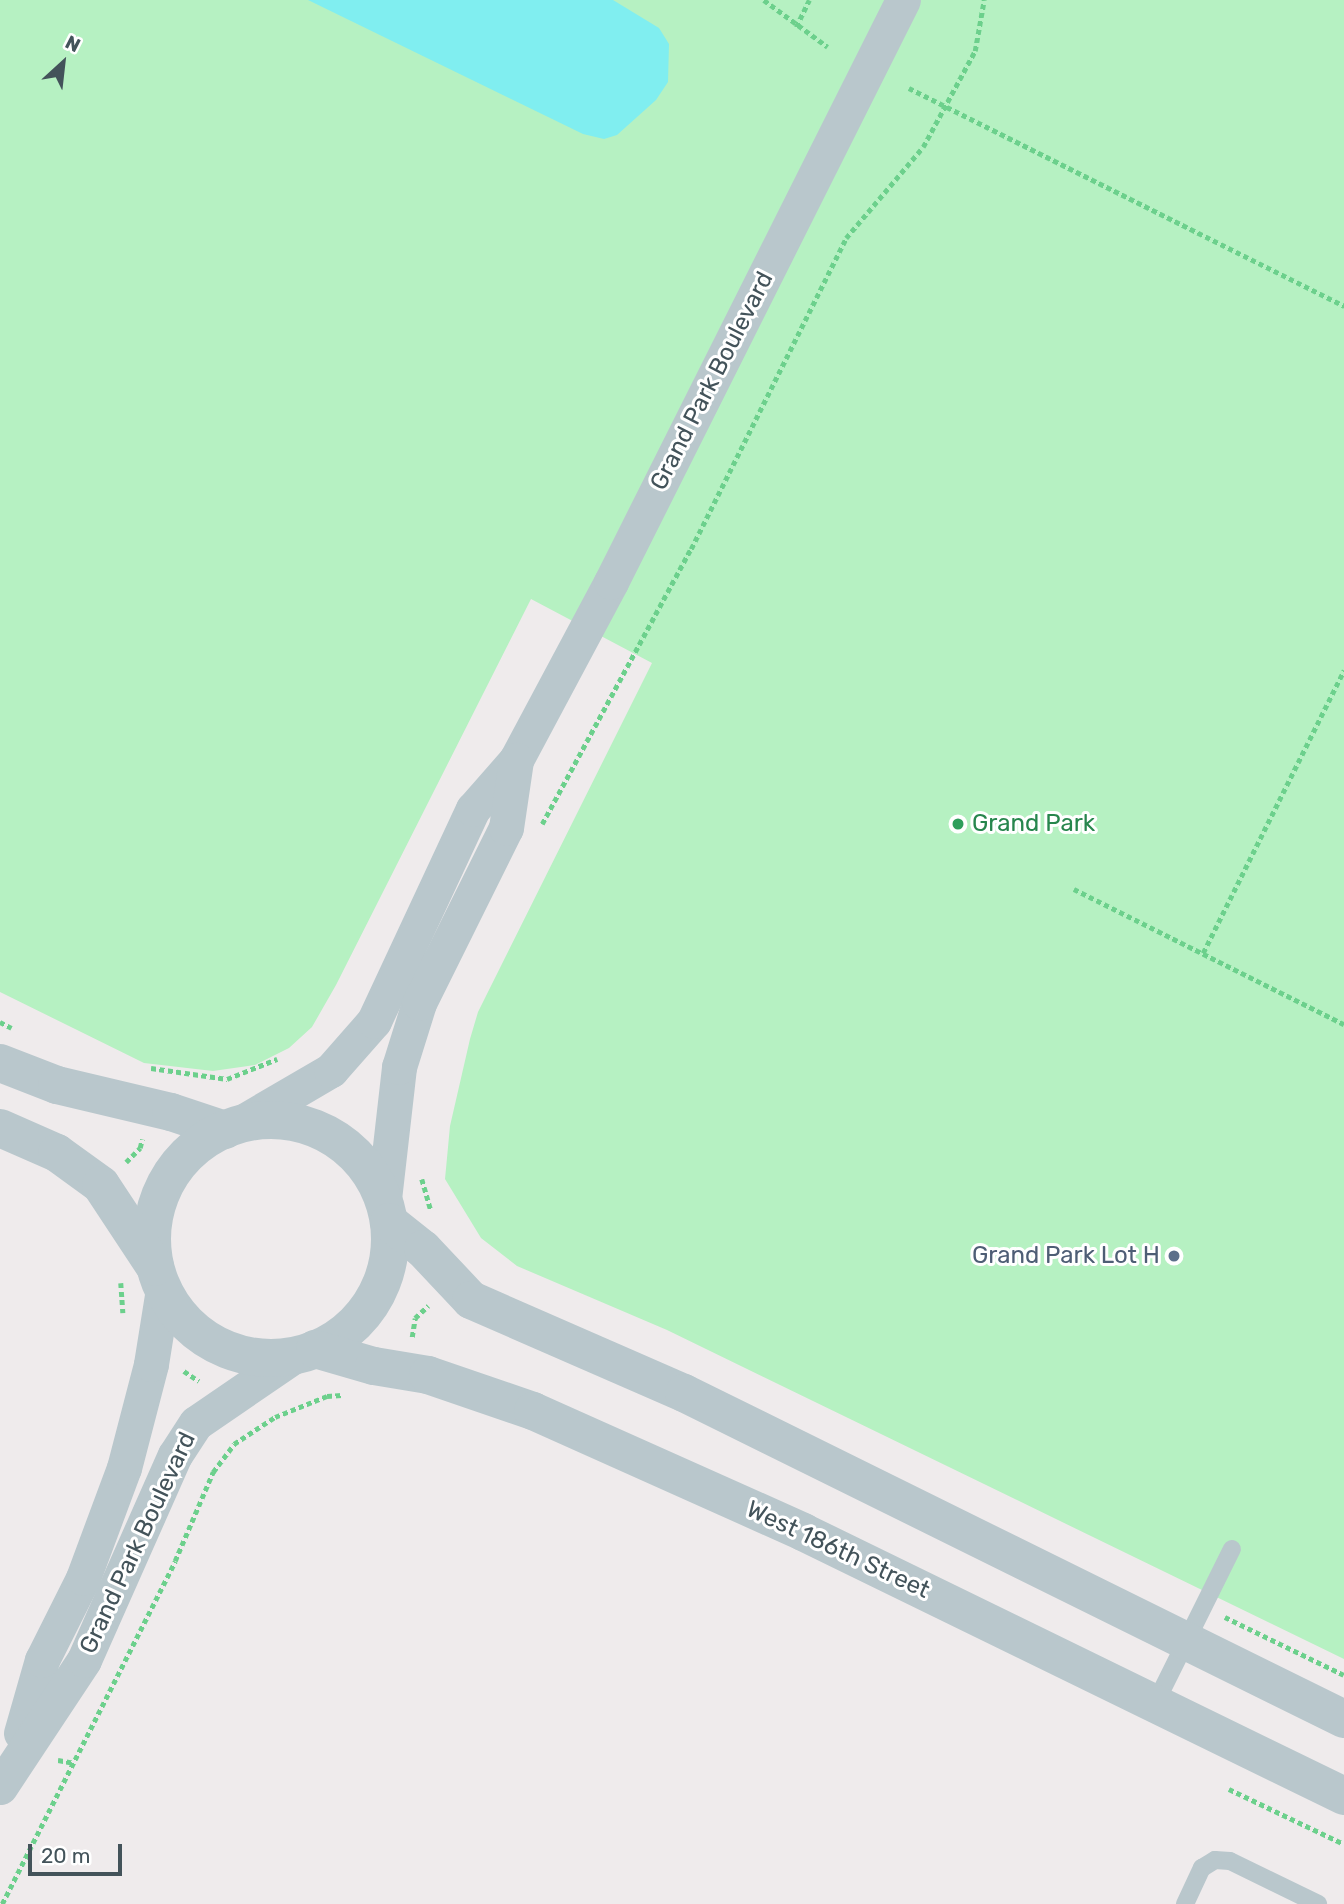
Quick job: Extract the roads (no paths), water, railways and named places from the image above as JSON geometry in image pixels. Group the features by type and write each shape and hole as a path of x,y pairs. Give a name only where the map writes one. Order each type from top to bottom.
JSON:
{"street":[{"name":"Grand Park Boulevard","path":"231,1127 331,1070 374,1021 473,809 516,760 611,582 903,0"},
{"name":"Grand Park Boulevard","path":"386,1210 399,1067 419,1003 506,828 516,760"},
{"path":"9,1047 57,1085 231,1127"},
{"path":"146,1278 153,1223 167,1180 197,1146 231,1127 282,1120 325,1133 361,1160 386,1210 451,1283 471,1300 684,1393 1344,1719"},
{"path":"0,1128 66,1158 101,1185 146,1278 189,1325 217,1345 249,1356 305,1352 336,1339 369,1308 387,1266 386,1210"},
{"name":"Grand Park Boulevard","path":"6,1774 42,1660 83,1578 124,1468 151,1364 146,1278"},
{"name":"Grand Park Boulevard","path":"6,1774 84,1660 175,1455 196,1423 305,1352"},
{"name":"West 186th Street","path":"305,1352 407,1371 481,1390 593,1437 803,1532 1344,1796"}],"lane":[{"path":"1155,1704 1233,1549"},
{"path":"1185,1904 1202,1868 1215,1860 1230,1861 1318,1904"}],"water":[{"path":"308,0 613,0 659,28 669,44 668,82 656,100 617,135 604,139 583,134"}],"place":[{"name":"Grand Park","path":"958,824"},
{"name":"Grand Park Lot H","path":"1174,1256"}]}
